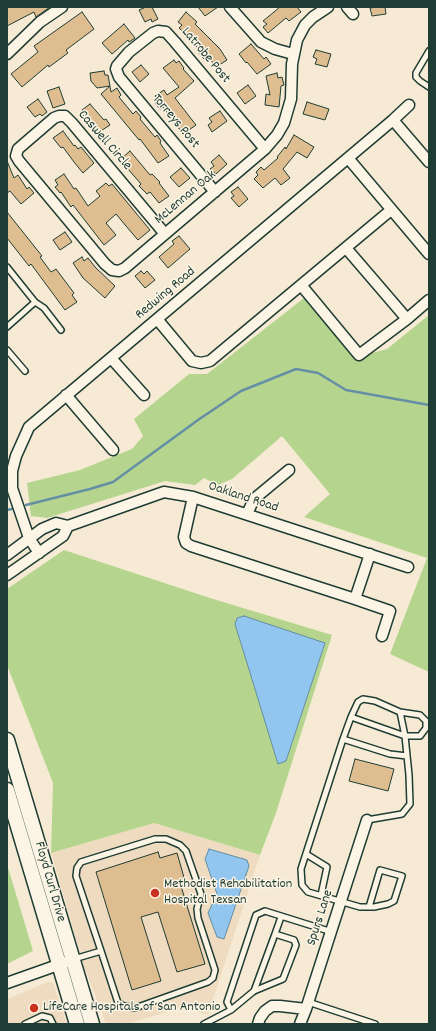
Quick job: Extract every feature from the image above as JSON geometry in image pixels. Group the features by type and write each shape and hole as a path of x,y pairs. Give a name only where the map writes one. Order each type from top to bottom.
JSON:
{"street":[{"path":"7,54 39,23 62,7"},
{"path":"230,7 261,42 275,49 293,54"},
{"name":"McLennan Oak","path":"16,156 29,174 105,264 112,270 119,271 125,268 215,192 264,149 277,135 289,110 291,99 293,54 297,40 305,25 322,9"},
{"name":"Latrobe Post","path":"116,69 122,59 129,52 153,33 158,31 166,32 264,149"},
{"name":"Torreys Post","path":"116,69 118,77 215,192"},
{"name":"Redwing Road","path":"39,553 29,538 12,488 12,471 16,456 29,427 409,105"},
{"name":"Caswell Circle","path":"16,156 18,149 48,122 60,116 65,116 165,234"},
{"path":"393,120 429,162"},
{"path":"348,158 429,254"},
{"path":"157,319 192,361 201,363 210,361 391,210"},
{"path":"346,248 407,319"},
{"path":"301,285 359,355 407,319 429,300"},
{"path":"111,358 144,395"},
{"path":"66,396 113,450"},
{"path":"247,514 254,499 289,470"},
{"name":"Oakland Road","path":"7,555 42,529 56,523 68,526 164,492 193,497 408,567"},
{"path":"193,497 184,537 186,543 191,546 390,611 382,636"},
{"path":"7,574 63,536 68,526"},
{"path":"356,599 370,554"},
{"name":"Floyd Curl Drive","path":"7,740 92,1024"},
{"name":"Floyd Curl Drive","path":"7,790 77,1024"},
{"name":"Spurs Lane","path":"300,1024 332,932 367,820"},
{"path":"7,982 72,960"},
{"path":"258,1024 265,1011 272,1006 307,1006"}],"lane":[{"path":"429,51 416,73 416,78 429,87"},
{"path":"7,267 35,302 44,308 61,330"},
{"path":"7,327 35,302"},
{"path":"7,350 25,371"},
{"path":"351,717 405,736 420,736 426,728 426,721 420,716 400,712 375,701 363,699 358,702 351,717 343,739 301,869 302,884 308,892 360,907 369,907 388,904 394,901 402,876 380,870 369,907"},
{"path":"367,820 402,814 410,804 405,736 400,712"},
{"path":"343,739 390,754 407,756"},
{"path":"155,839 166,839 180,845 186,851 201,894 197,909 198,918 215,970 213,978 208,982 135,1008 124,1006 118,1003 102,951 76,876 77,868 81,862 155,839"},
{"path":"306,854 327,867 321,896"},
{"path":"231,1010 227,1002 256,915 264,911 332,932"},
{"path":"254,991 281,917"},
{"path":"204,1024 231,1010 254,991 283,979 296,945 294,940 275,934"},
{"path":"72,960 102,951"},
{"path":"307,1006 375,1024"},
{"path":"25,1024 42,1016 50,1018 53,1024"}],"shaded area":[{"name":"Methodist Rehabilitation Hospital Texsan","path":"154,823 260,855 208,1015 184,1007 127,1024 106,1024 84,966 51,853"},
{"name":"LifeCare Hospitals of San Antonio","path":"48,982 53,983 67,1024 7,1024 7,999"}],"green space":[{"path":"304,298 354,358 387,349 429,315 429,672 390,654 427,558 304,517 330,494 282,436 232,479 218,485 204,478 195,485 165,481 47,518 31,516 27,483 80,470 132,449 143,436 134,419 189,374 207,374"},
{"path":"64,550 210,598 332,635 276,813 260,855 154,823 51,853 53,783 7,665 7,589"},
{"path":"7,864 33,951 7,964"}],"water":[{"path":"244,616 325,643 286,761 278,764 235,624 237,618"},
{"path":"209,849 247,860 249,866 224,939 217,937 208,913 217,894 205,859"}],"building":[{"path":"7,7 50,7 36,17 34,12 7,26"},
{"path":"146,7 152,7 158,19 152,22 151,19 145,22 139,10"},
{"path":"198,7 218,7 205,16"},
{"path":"280,7 297,7 301,12 289,21 286,18 268,33 263,27 267,24 263,21"},
{"path":"385,7 386,14 372,16 370,8"},
{"path":"82,12 94,29 66,50 68,53 49,67 48,65 22,87 11,74 38,52 34,46"},
{"path":"186,12 197,22 195,24 220,49 227,60 216,67 207,55 204,59 198,52 200,51 188,36 179,28 182,25 178,22"},
{"path":"124,24 135,38 129,42 128,40 112,54 102,43"},
{"path":"251,44 264,59 266,57 271,64 257,74 239,54"},
{"path":"316,50 331,54 327,67 315,64 317,59 313,57"},
{"path":"174,60 176,63 179,61 184,68 183,69 194,81 175,98 196,125 183,134 163,107 160,109 155,103 158,100 155,96 164,90 167,95 179,87 163,68"},
{"path":"141,65 149,74 140,82 132,72"},
{"path":"104,71 105,75 108,75 110,86 97,88 91,81 90,73"},
{"path":"277,73 278,78 282,77 284,85 281,86 279,107 265,105 266,94 270,95 266,76"},
{"path":"248,85 256,96 245,104 237,93"},
{"path":"110,86 111,92 117,88 121,95 119,97 133,114 136,111 141,117 140,119 155,137 157,135 161,141 160,143 169,156 158,163 140,139 139,140 101,94"},
{"path":"59,87 65,104 53,108 47,91"},
{"path":"38,99 47,112 42,116 40,114 35,117 27,107"},
{"path":"307,102 329,109 325,120 303,114"},
{"path":"90,104 104,120 106,119 110,125 96,134 88,122 82,117 85,114 82,110"},
{"path":"220,111 227,121 212,132 208,125 212,122 209,118"},
{"path":"63,131 74,146 75,145 78,149 81,147 94,163 83,173 63,147 61,148 53,138"},
{"path":"294,135 314,147 307,158 297,152 283,169 290,178 281,185 275,178 263,188 254,179 258,175 256,172 261,167 264,170 278,158 277,157 285,147 286,149"},
{"path":"130,151 150,175 152,174 160,182 159,183 169,196 159,203 150,192 147,194 139,186 141,184 128,169 126,170 122,164 125,162 122,158"},
{"path":"219,155 227,164 216,174 210,169 214,166 211,162"},
{"path":"7,161 14,178 18,175 27,189 29,187 34,193 21,204 10,191 7,193"},
{"path":"181,168 190,178 179,187 170,177"},
{"path":"64,174 88,206 100,196 96,191 106,183 109,186 112,184 150,230 138,240 116,214 106,223 116,235 104,245 73,205 71,207 61,192 60,193 55,187 58,185 55,180"},
{"path":"238,187 248,199 239,207 231,198 234,196 231,192"},
{"path":"7,212 42,256 40,257 51,272 56,269 74,293 72,295 77,302 65,310 31,264 29,266 7,238"},
{"path":"65,232 72,242 60,250 53,240"},
{"path":"179,236 190,249 168,268 159,257 174,244 172,241"},
{"path":"82,257 84,261 88,258 95,267 115,286 105,298 83,278 73,263"},
{"path":"141,271 144,274 147,271 155,280 145,288 135,276"},
{"path":"355,759 394,769 388,791 349,781"},
{"path":"158,852 160,858 177,853 185,881 180,883 205,964 177,972 158,912 141,917 161,981 132,990 96,872"}],"waterway":[{"path":"26,505 113,482 198,420 241,391 296,369 318,373 346,390 429,405"},
{"path":"7,510 12,509"}],"place":[{"name":"Methodist Rehabilitation Hospital Texsan","path":"155,893"},
{"name":"LifeCare Hospitals of San Antonio","path":"34,1008"}]}
